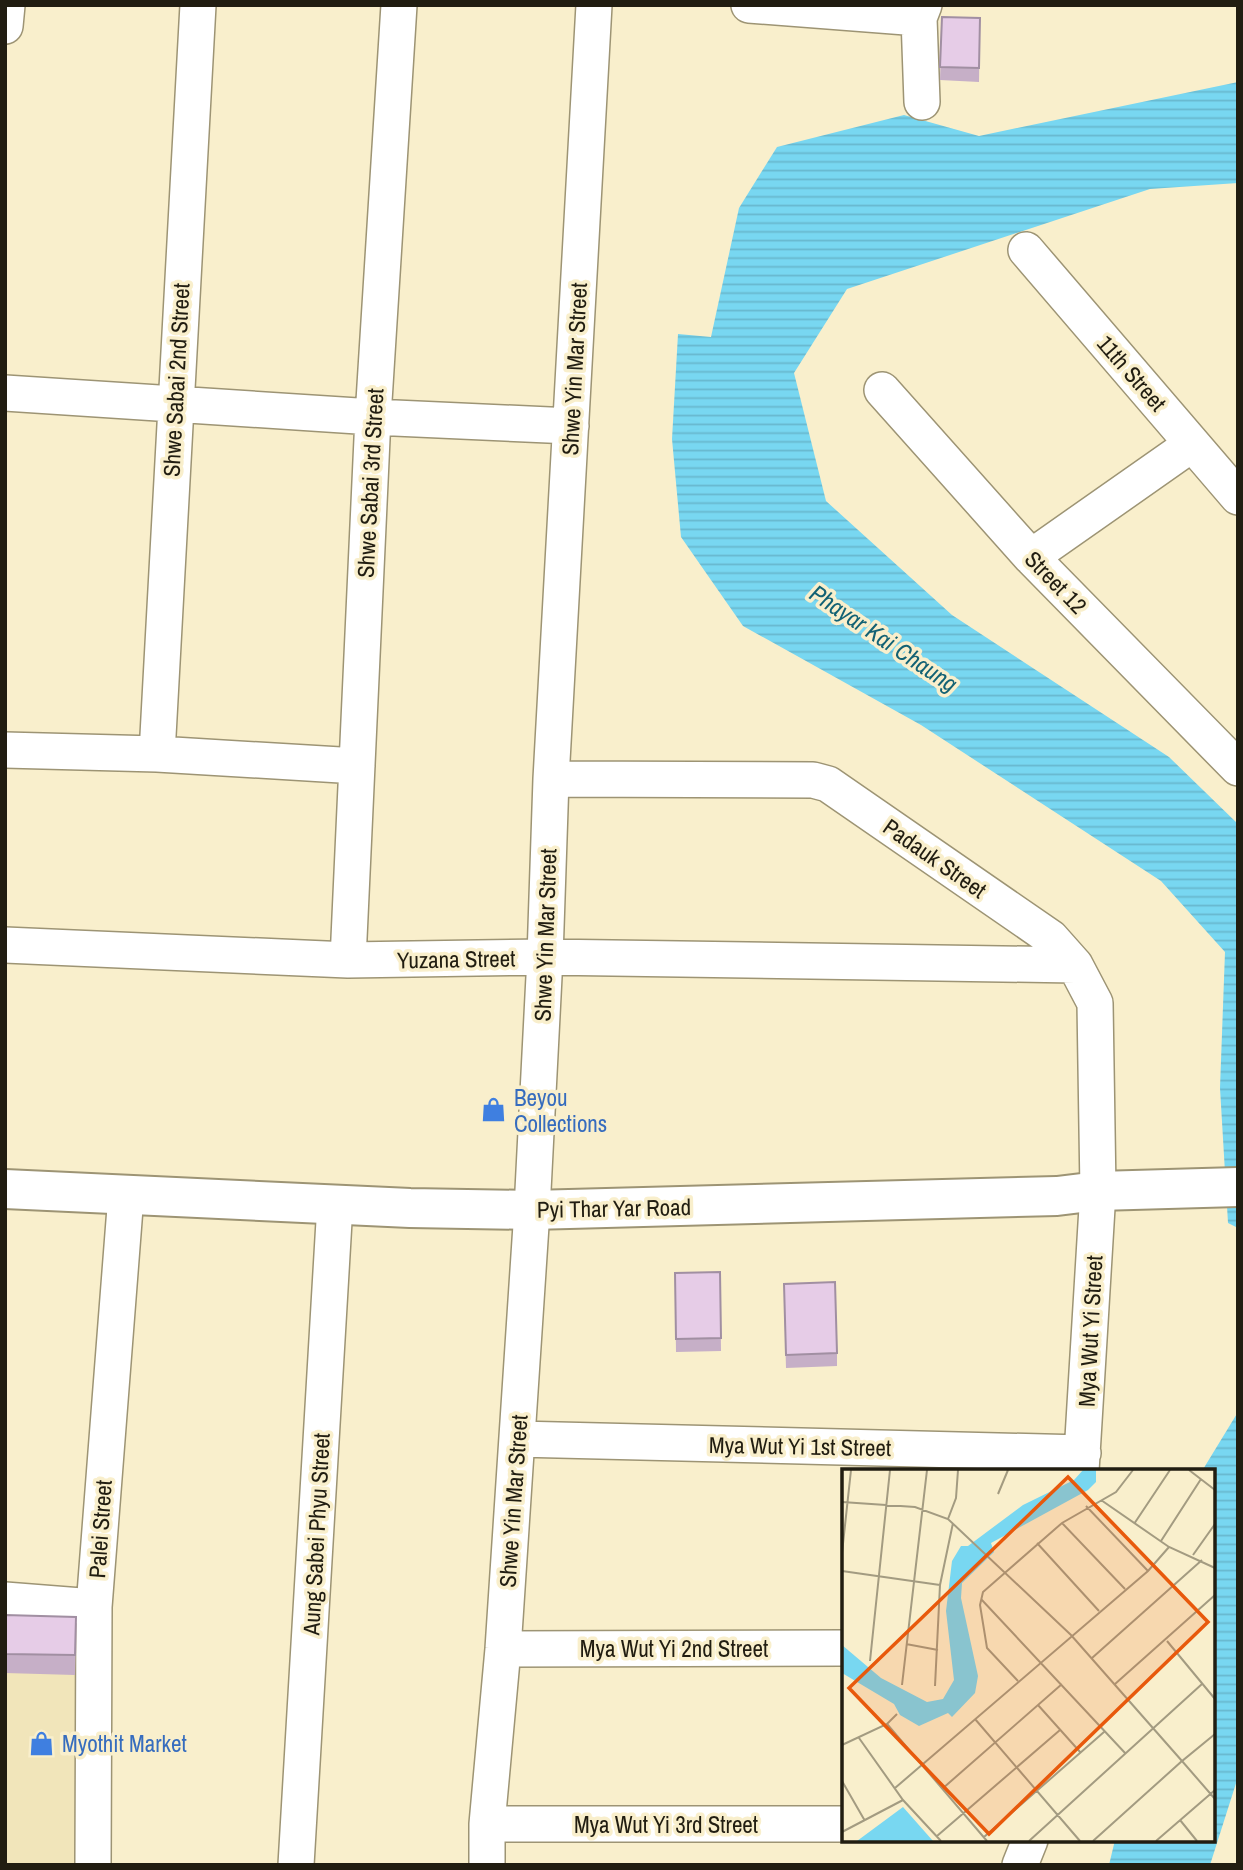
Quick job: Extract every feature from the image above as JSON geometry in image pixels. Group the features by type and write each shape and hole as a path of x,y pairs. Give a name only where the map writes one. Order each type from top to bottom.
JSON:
{"main road":[{"name":"Pyi Thar Yar Road","path":"5,1189 532,1210 1057,1196 1098,1191 1231,1187"}],"street":[{"path":"5,26 6,5"},
{"name":"Shwe Sabai 2nd Street","path":"157,754 198,5"},
{"name":"Shwe Sabai 3rd Street","path":"348,960 373,417 399,5"},
{"name":"Shwe Yin Mar Street","path":"487,1865 487,1824 503,1649 532,1210 551,779 594,5"},
{"path":"749,5 921,12 922,102"},
{"name":"11th Street","path":"1026,250 1238,497"},
{"name":"Street 12","path":"882,390 1031,556 1238,768"},
{"path":"5,393 373,417 571,426"},
{"path":"1031,556 1192,444"},
{"path":"5,750 157,754 357,766"},
{"name":"Padauk Street","path":"551,779 813,780 828,784 1051,938 1075,965 1095,1003 1098,1191"},
{"name":"Yuzana Street","path":"5,945 348,960 545,957 1075,965"},
{"name":"Mya Wut Yi Street","path":"1082,1462 1098,1191"},
{"name":"Palei Street","path":"93,1865 94,1607 126,1195"},
{"name":"Aung Sabei Phyu Street","path":"296,1865 335,1204"},
{"name":"Mya Wut Yi 1st Street","path":"517,1439 1082,1462"},
{"path":"5,1600 94,1607"},
{"name":"Mya Wut Yi 2nd Street","path":"503,1649 842,1648"},
{"name":"Mya Wut Yi 3rd Street","path":"487,1824 842,1824"},
{"path":"1020,1865 1029,1842"}],"shaded area":[{"name":"Myothit Market","path":"5,1615 81,1621 76,1865 5,1865"}],"water":[{"name":"Phayar Kai Chaung","path":"1238,82 1238,183 1150,189 847,289 794,373 826,501 952,615 1169,757 1238,824 1238,1228 1228,1223 1220,1088 1225,952 1161,881 921,725 743,626 681,537 672,439 678,334 711,337 739,208 777,147 904,115 979,136"},
{"path":"1238,1412 1238,1777 1210,1865 1109,1865 1115,1842 1215,1842 1215,1469 1203,1469"}],"building":[{"path":"942,17 980,18 979,68 940,67"},
{"path":"720,1272 721,1338 676,1339 675,1273"},
{"path":"835,1282 837,1353 786,1355 784,1284"},
{"path":"5,1615 76,1617 75,1655 5,1654"}],"place":[{"name":"Beyou Collections","path":"494,1110"},
{"name":"Myothit Market","path":"42,1743"}]}
